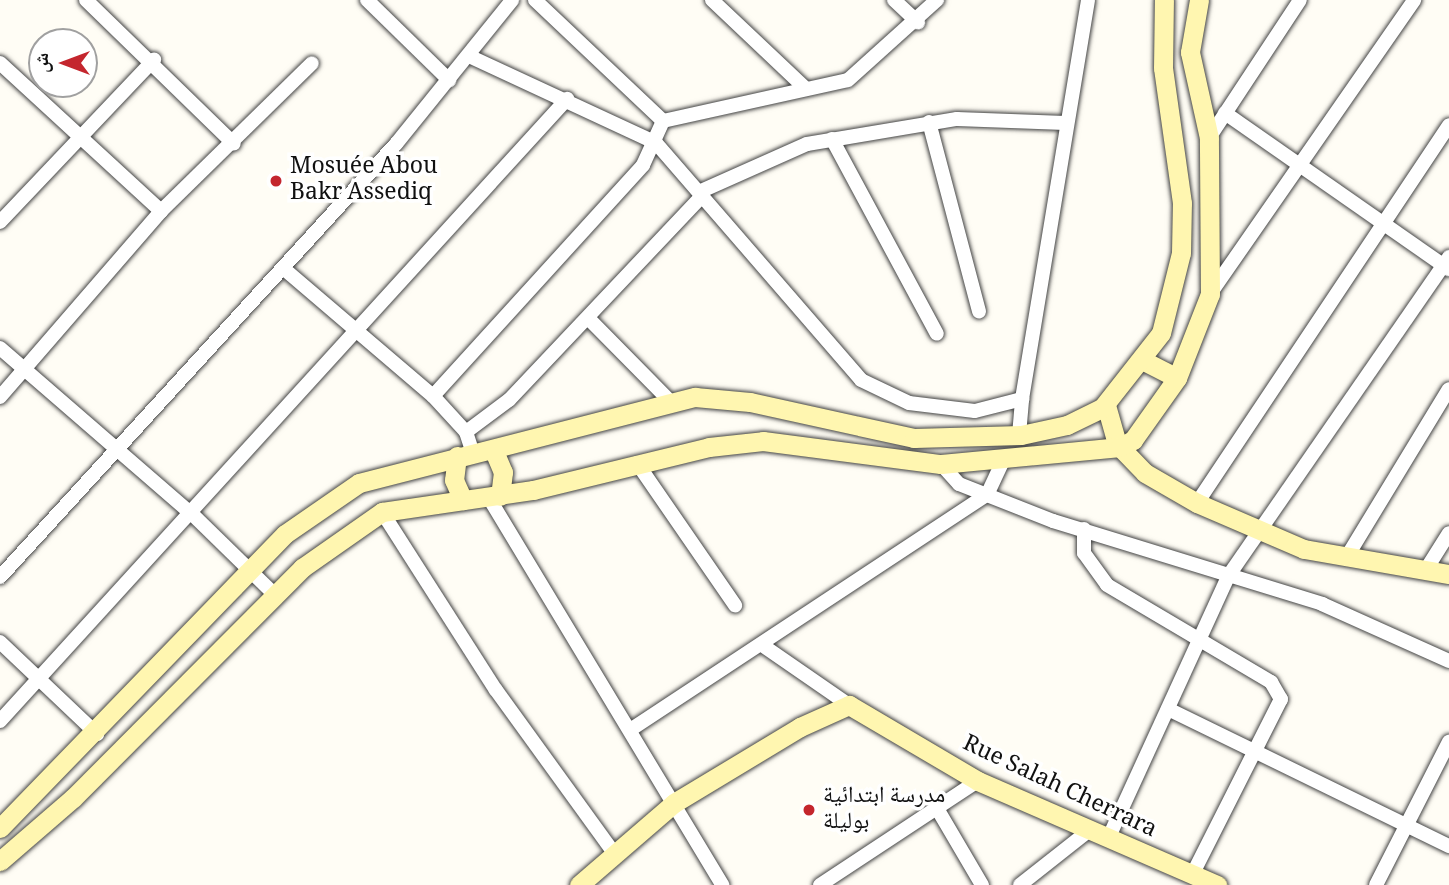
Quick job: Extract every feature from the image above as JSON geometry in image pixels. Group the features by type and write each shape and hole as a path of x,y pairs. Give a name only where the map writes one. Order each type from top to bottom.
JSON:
{"main road":[{"path":"0,828 97,734 252,571 332,497 382,476 465,455 494,451 669,401 750,402 914,438 1020,435 1067,425 1106,405 1161,333 1181,253 1182,203 1163,68 1164,0"},
{"path":"0,861 73,798 274,594 345,533 382,512 494,497 638,463 763,441 941,464 1120,447 1150,423 1177,378 1210,294 1209,138 1190,52 1199,0"},
{"path":"1142,360 1177,378"},
{"path":"1106,405 1120,447 1145,473 1196,503 1259,533 1348,555 1427,568 1449,575"},
{"path":"494,451 503,472 494,497"},
{"path":"463,500 454,480 465,455"},
{"path":"579,885 674,803 800,727 849,705"},
{"name":"Rue Salah Cherrara","path":"849,705 978,781 1217,885"}],"street":[{"path":"87,0 154,60 234,144"},
{"path":"367,0 449,80"},
{"path":"0,577 283,268 471,57 512,0"},
{"path":"535,0 663,121"},
{"path":"712,0 806,89"},
{"path":"894,0 918,23"},
{"path":"663,121 858,75 918,23 937,0"},
{"path":"1020,435 1022,399 1065,123 1088,0"},
{"path":"1209,138 1300,0"},
{"path":"1210,294 1302,167 1414,0"},
{"path":"471,57 567,99 656,143 861,380 944,412 1022,399"},
{"path":"0,222 154,60"},
{"path":"0,397 161,212 234,144 312,62"},
{"path":"0,63 77,139 161,212"},
{"path":"0,721 362,330 567,99"},
{"path":"1020,885 1100,834 1168,709 1198,637 1229,575 1447,263 1381,223 1225,113"},
{"path":"433,396 643,165 656,143 663,121"},
{"path":"466,432 509,400 701,194 755,163 832,139 929,122 1065,123"},
{"path":"929,122 979,311"},
{"path":"1196,503 1449,125"},
{"path":"832,139 937,334"},
{"path":"283,268 362,330 433,396 466,432 465,455"},
{"path":"588,318 669,401"},
{"path":"0,348 193,514 274,594"},
{"path":"1348,555 1449,389"},
{"path":"629,730 765,647 988,495 1003,460"},
{"path":"638,463 735,605"},
{"path":"941,464 959,484 1084,529 1322,604 1449,661"},
{"path":"494,497 722,885"},
{"path":"382,512 496,690 614,853"},
{"path":"1084,529 1084,553 1107,585 1198,637 1278,690 1278,711 1192,875"},
{"path":"1427,568 1449,533"},
{"path":"0,642 97,734"},
{"path":"765,647 849,705"},
{"path":"1168,709 1449,846"},
{"path":"1376,885 1409,826 1449,742"},
{"path":"820,885 938,810 978,781"},
{"path":"938,810 982,885"}],"place":[{"name":"Mosuée Abou Bakr Assediq","path":"276,181"},
{"name":"مدرسة ابتدائية بوليلة","path":"809,810"}]}
